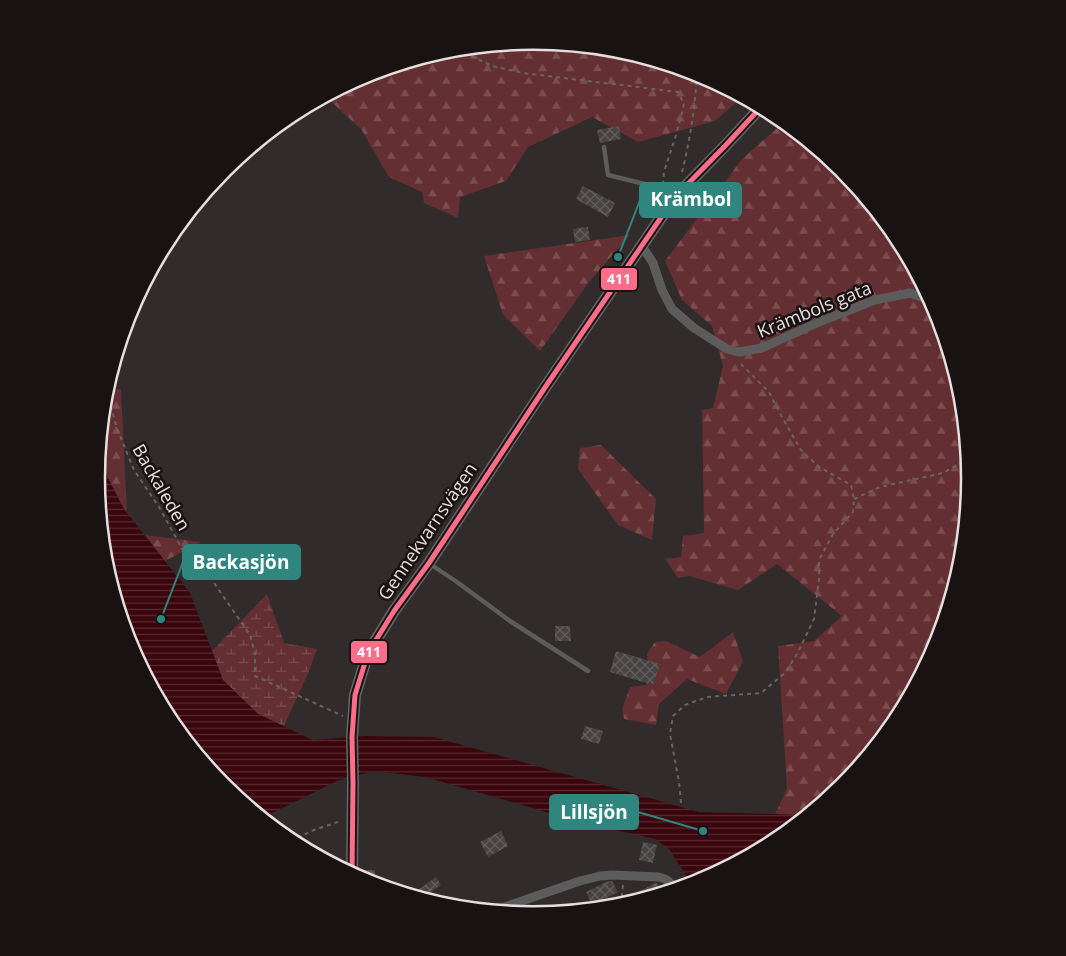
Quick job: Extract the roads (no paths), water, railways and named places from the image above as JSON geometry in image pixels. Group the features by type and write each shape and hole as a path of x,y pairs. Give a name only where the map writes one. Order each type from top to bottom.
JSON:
{"street":[{"name":"Gennekvarnsvägen","path":"352,866 353,720 355,695 368,653 394,611 429,563 546,386 676,197 756,113"},
{"name":"Krämbols gata","path":"642,246 653,263 662,290 672,309 694,328 727,349 739,352 762,348 819,322 875,300 910,293 920,297"},
{"path":"509,905 600,876 665,878 671,883"}],"lane":[{"path":"604,147 608,175 657,187 676,197"},
{"path":"429,563 510,621 588,671"}],"place":[{"name":"Krämbol","path":"618,257"},
{"name":"Backasjön","path":"161,619"},
{"name":"Lillsjön","path":"703,831"}]}
